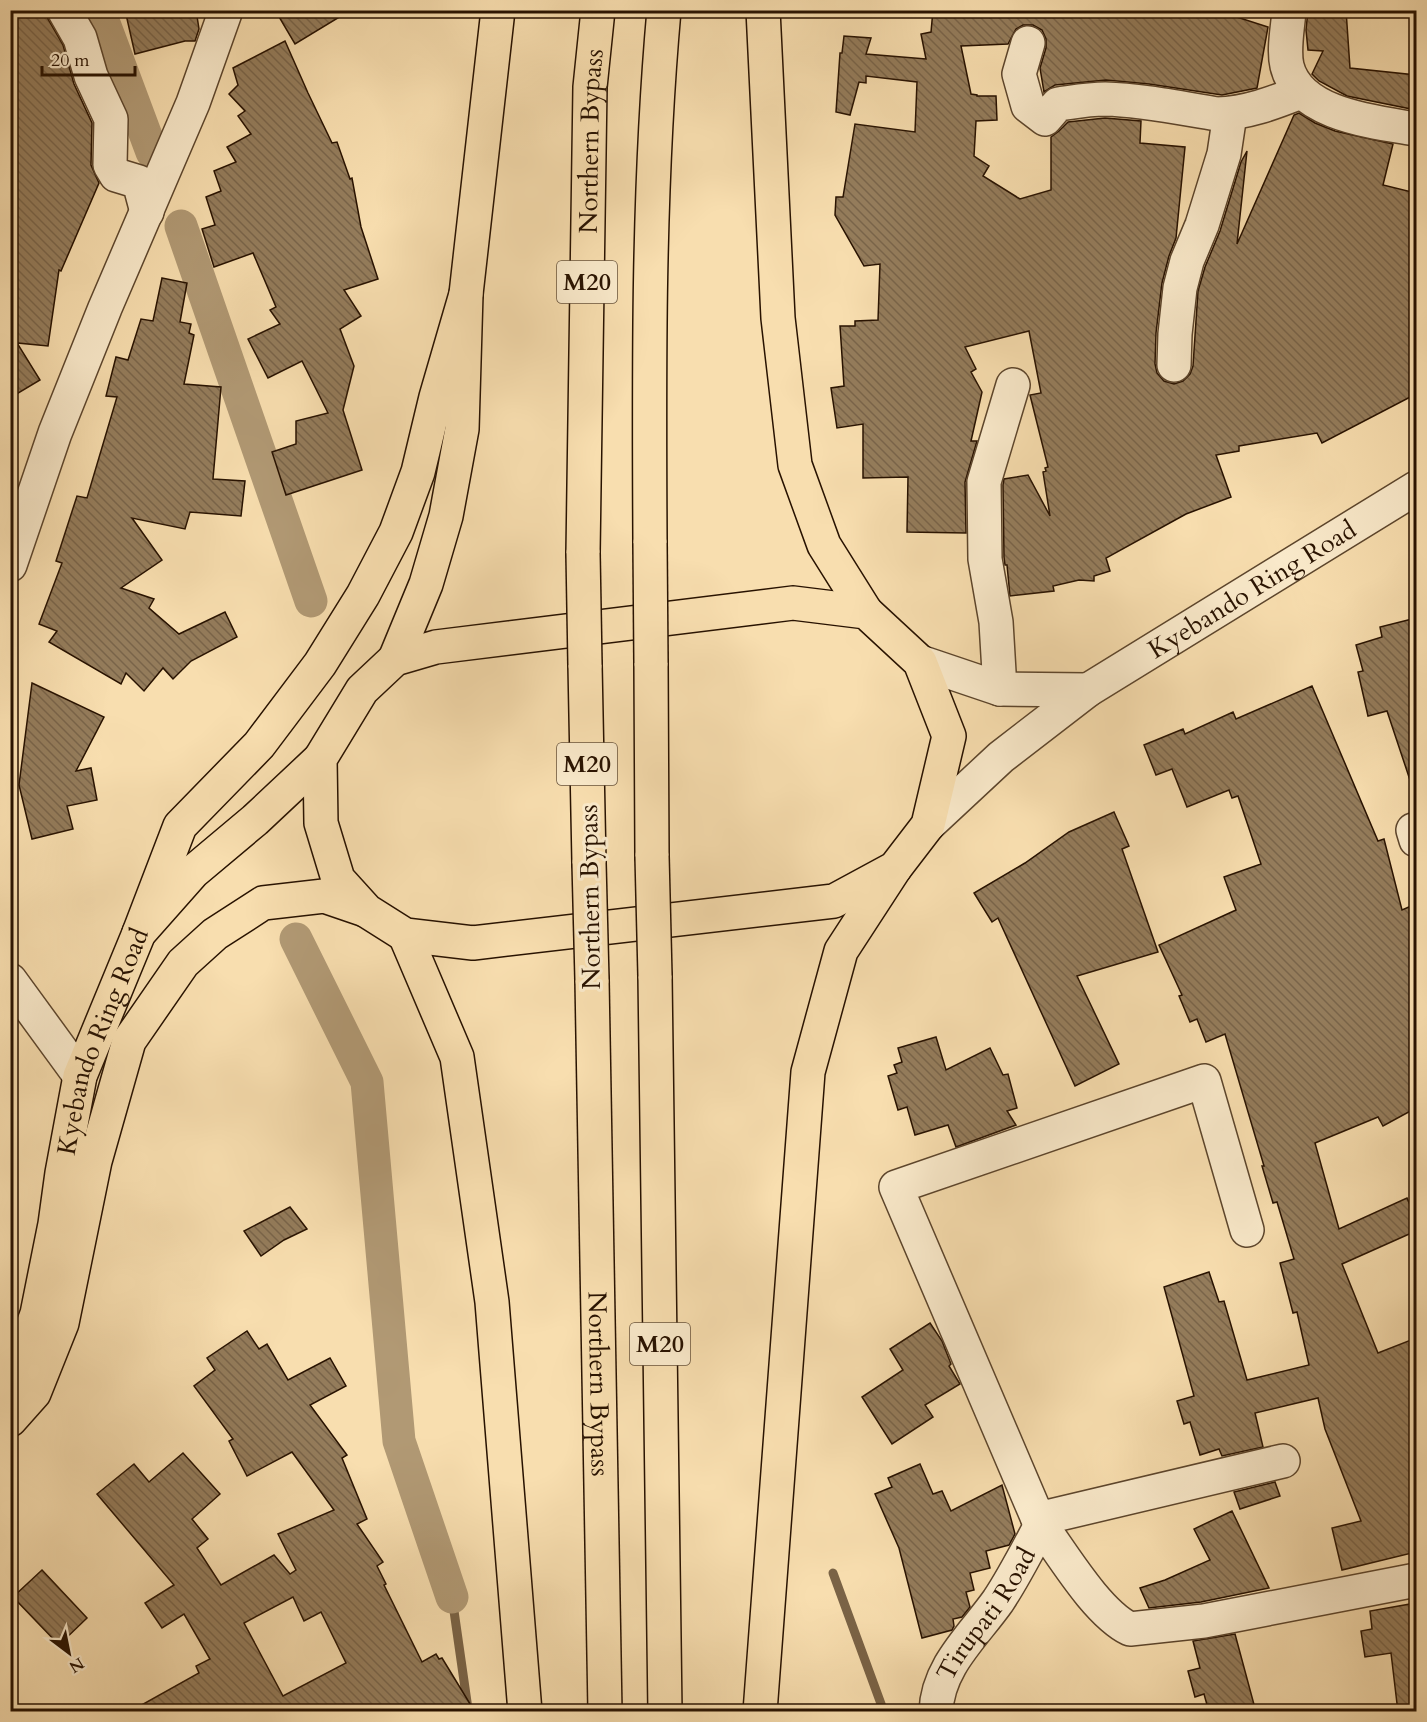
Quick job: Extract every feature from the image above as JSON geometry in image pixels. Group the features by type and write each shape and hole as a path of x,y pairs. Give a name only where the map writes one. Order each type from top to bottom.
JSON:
{"main road":[{"path":"395,659 426,584 446,516 462,429 466,294 498,10"},
{"name":"Northern Bypass","path":"598,10 590,87 583,554 605,1712"},
{"name":"M20","path":"664,10 657,92 649,320 652,856 656,976 665,1712"},
{"path":"760,1712 808,1072 840,951 895,868 928,825 949,736 920,662 866,612 824,545 795,465 778,318 763,10"},
{"path":"139,933 180,826 259,745 320,664 363,595 396,532 418,472 436,397 466,294"},
{"path":"395,659 436,647 793,603 866,612"},
{"name":"Kyebando Ring Road","path":"10,1394 13,1379 37,1314 56,1224 62,1173 80,1076 139,933 193,872 255,820 320,759 362,690 395,659"},
{"path":"320,759 321,823 338,879 367,911"},
{"path":"10,1420 34,1393 62,1323 95,1161 129,1041 183,963 215,934 263,903 324,896 367,911 405,935 473,943 834,901 895,868"},
{"path":"405,935 457,1057 492,1302 525,1712"}],"street":[{"path":"63,10 80,38 91,76 111,119 110,165 116,175 139,182 147,212"},
{"path":"10,565 59,423 105,308 193,103 226,10"},
{"path":"1289,10 1286,64 1300,92 1322,105 1359,118 1416,129"},
{"path":"1028,44 1019,74 1028,106 1045,119 1058,104 1103,99 1230,114 1266,106 1300,92"},
{"path":"1174,365 1180,288 1224,154 1230,114"},
{"path":"1000,689 996,622 985,559 984,482 1013,385"},
{"name":"Kyebando Ring Road","path":"928,825 1001,757 1088,690 1416,488"},
{"path":"920,662 1000,689 1088,690"},
{"path":"10,980 80,1076"},
{"path":"1247,1230 1204,1081 896,1187 1039,1522 1103,1607 1121,1625 1130,1629 1204,1621 1416,1580"},
{"path":"1039,1522 1283,1461"},
{"name":"Tirupati Road","path":"936,1712 940,1686 948,1667 998,1601 1039,1522"}],"building":[{"path":"10,10 45,10 63,45 74,84 92,123 91,165 99,183 61,271 59,270 48,346 17,343 40,380 10,398"},
{"path":"125,10 196,10 199,29 195,41 185,41 135,54"},
{"path":"275,10 351,10 295,44"},
{"path":"933,10 1215,10 1268,27 1257,88 1222,95 1106,80 1055,85 1044,92 1040,68 1046,48 1046,39 1042,30 1033,25 1023,25 1016,29 1008,44 961,46 971,94 996,96 997,120 976,121 974,156 989,166 983,176 1020,199 1051,190 1051,137 1068,122 1105,118 1141,121 1140,143 1185,147 1176,238 1162,283 1156,333 1157,373 1164,381 1174,384 1183,381 1190,374 1193,366 1198,291 1220,231 1241,162 1247,151 1237,244 1294,115 1299,113 1335,131 1393,144 1383,185 1416,193 1416,394 1322,443 1317,433 1239,446 1239,451 1216,455 1231,497 1186,514 1106,558 1110,571 1094,576 1094,581 1079,580 1053,586 1054,591 1010,596 1004,557 1004,479 1028,475 1050,516 1043,472 1048,467 1030,395 1041,393 1029,331 965,347 976,369 971,372 982,392 971,441 977,441 965,482 966,533 907,532 908,477 863,478 863,424 837,428 831,388 844,386 840,326 855,326 855,321 878,320 880,264 864,266 835,215 836,197 843,197 855,124 915,132 917,82 866,76 866,83 859,82 850,115 836,112 840,53 842,53 844,36 871,38 866,54 926,59 921,34 931,32"},
{"path":"1308,10 1346,10 1350,68 1416,75 1416,110 1347,96 1319,81 1312,74 1323,51 1308,50 1306,30"},
{"path":"285,41 332,143 337,142 350,179 352,178 361,227 378,279 344,290 361,316 340,329 354,366 343,410 362,470 286,495 272,452 296,444 296,421 328,413 302,361 268,378 248,339 280,324 270,310 276,307 253,253 214,267 202,229 215,225 206,197 221,191 214,171 236,162 227,147 251,134 238,116 245,111 229,94 238,85 233,68"},
{"path":"162,278 187,283 180,322 191,324 189,333 194,335 184,384 221,387 213,479 245,481 241,516 190,512 185,529 132,518 162,560 121,588 154,599 149,608 179,634 225,612 237,637 191,661 173,679 163,668 144,691 126,673 121,684 49,642 57,631 39,624 62,563 56,561 77,496 87,498 117,397 106,396 116,357 128,360 141,319 153,321"},
{"path":"1416,618 1416,785 1412,786 1387,711 1368,716 1358,672 1363,671 1356,645 1382,637 1380,627"},
{"path":"32,683 104,717 76,771 91,768 97,800 67,806 73,829 32,839 19,785"},
{"path":"1312,686 1378,841 1384,839 1402,910 1416,904 1416,1108 1383,1126 1378,1117 1315,1143 1339,1229 1407,1198 1416,1219 1416,1231 1342,1264 1378,1353 1416,1338 1416,1552 1342,1570 1332,1528 1361,1521 1325,1429 1318,1398 1255,1413 1263,1447 1222,1456 1219,1449 1200,1455 1190,1422 1184,1424 1177,1401 1194,1396 1164,1287 1209,1272 1219,1302 1224,1301 1247,1380 1309,1365 1297,1312 1293,1313 1280,1263 1294,1259 1277,1202 1273,1203 1225,1034 1206,1042 1197,1019 1190,1022 1179,996 1182,995 1159,945 1236,910 1224,877 1261,864 1238,796 1232,798 1229,790 1187,807 1172,769 1156,775 1144,745 1183,729 1185,734 1233,712 1236,719"},
{"path":"1114,812 1129,846 1122,849 1158,952 1077,976 1119,1064 1075,1086 998,918 992,922 974,893 1025,863 1069,832"},
{"path":"936,1037 946,1070 990,1048 1003,1075 1008,1074 1017,1108 1007,1111 1016,1125 956,1147 948,1125 915,1135 907,1107 898,1110 888,1076 897,1073 894,1065 902,1062 898,1048"},
{"path":"290,1207 307,1229 284,1240 261,1256 244,1231"},
{"path":"930,1323 942,1341 951,1364 949,1366 960,1384 925,1405 933,1417 892,1444 862,1397 903,1370 890,1349"},
{"path":"247,1331 259,1349 267,1344 288,1380 330,1358 346,1386 310,1405 347,1455 342,1458 367,1519 357,1524 383,1562 377,1566 386,1584 384,1585 422,1662 436,1654 439,1659 442,1658 475,1712 129,1712 199,1673 196,1666 210,1659 184,1614 162,1628 145,1603 174,1585 97,1494 134,1464 149,1482 183,1453 220,1494 192,1519 208,1539 197,1548 221,1585 274,1555 290,1574 296,1570 278,1534 334,1510 292,1452 247,1476 229,1441 233,1439 194,1386 215,1370 207,1358","holes":["293,1597 304,1621 321,1612 346,1663 283,1696 244,1623"]},
{"path":"920,1464 933,1494 942,1491 951,1511 1002,1485 1015,1534 1009,1545 986,1551 990,1568 970,1573 974,1590 966,1592 970,1607 962,1617 953,1619 952,1630 922,1638 899,1548 875,1494 892,1487 888,1478"},
{"path":"1275,1482 1280,1496 1240,1509 1234,1492"},
{"path":"1232,1511 1269,1588 1201,1602 1149,1608 1140,1588 1165,1580 1210,1560 1194,1529"},
{"path":"42,1570 87,1618 59,1645 13,1597"},
{"path":"1416,1603 1416,1712 1398,1712 1391,1653 1365,1657 1361,1631 1372,1629 1370,1611"},
{"path":"1235,1634 1256,1712 1209,1712 1204,1694 1195,1697 1188,1671 1200,1668 1193,1641"}],"waterway":[{"path":"99,10 152,152"},
{"path":"181,226 311,601"},
{"path":"296,939 367,1082 399,1441 452,1597"},
{"path":"833,1573 884,1712"},
{"path":"452,1597 468,1709"}]}
